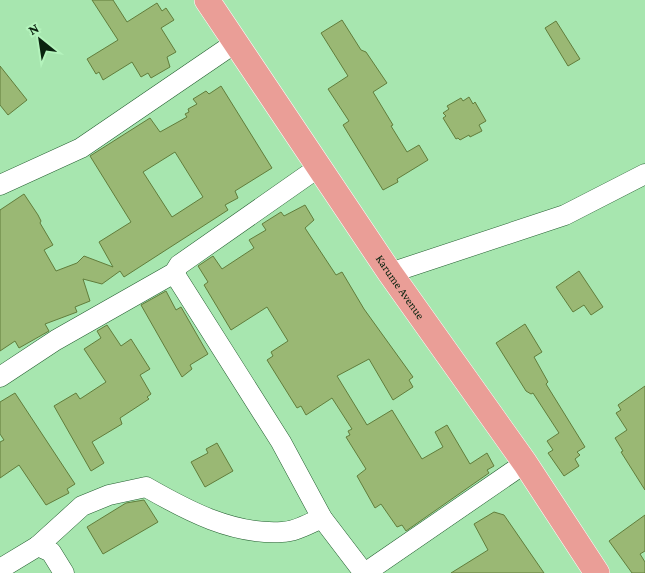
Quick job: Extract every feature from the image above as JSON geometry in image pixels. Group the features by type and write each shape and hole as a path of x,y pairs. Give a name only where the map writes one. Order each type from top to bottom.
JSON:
{"main road":[{"name":"Karume Avenue","path":"208,0 390,273 525,463 596,573"}],"street":[{"path":"0,185 81,148 235,43"},
{"path":"0,377 56,340 174,273 179,265 319,167"},
{"path":"390,273 565,215 645,174"},
{"path":"174,273 282,442 322,518 364,573 525,463"},
{"path":"0,569 38,546 82,506 109,495 146,488 192,513 248,531 284,532 322,518"},
{"path":"38,546 51,552 64,573"}],"building":[{"path":"92,0 113,0 127,22 157,3 162,11 166,8 174,20 161,28 176,52 167,57 170,67 151,78 148,73 141,77 132,62 103,80 99,72 96,74 87,59 118,40"},
{"path":"342,20 361,50 366,52 387,83 373,92 393,125 391,126 407,152 419,145 428,160 397,179 398,182 383,190 343,125 349,121 328,89 348,76 321,33"},
{"path":"556,21 580,59 568,66 545,28"},
{"path":"0,66 27,100 8,115 0,105"},
{"path":"221,86 272,168 235,191 238,198 225,205 228,210 124,277 120,271 102,284 83,279 90,301 75,307 77,312 45,324 49,331 19,348 15,341 0,351 0,210 24,194 38,215 40,223 53,245 44,250 56,271 77,263 84,256 113,267 99,242 131,222 90,156 150,118 160,132 187,117 185,114 189,112 188,109 197,104 193,99 206,91 209,94","holes":["175,152 203,197 172,217 143,172"]},
{"path":"469,97 473,104 475,102 486,121 479,125 482,131 470,137 469,135 460,140 456,139 443,118 446,116 443,113 449,109 447,106 461,98 463,101"},
{"path":"305,205 314,220 305,228 336,275 342,272 364,309 413,377 409,380 413,387 393,400 369,359 337,376 367,425 392,410 422,459 443,447 435,432 447,425 470,464 487,453 494,466 487,470 489,473 406,531 402,525 397,527 381,504 375,508 357,476 366,469 346,437 350,435 348,431 352,429 332,398 306,415 301,406 297,408 267,360 273,356 271,352 288,341 267,307 231,330 204,285 208,282 198,266 213,256 222,269 254,248 249,240 266,230 262,224 281,212 284,216"},
{"path":"579,271 603,307 591,315 584,305 573,312 556,287"},
{"path":"166,291 176,310 181,307 208,354 190,365 192,369 182,377 141,305"},
{"path":"525,324 542,352 534,357 548,382 546,384 585,447 577,452 580,455 575,459 579,466 564,476 548,453 553,450 547,441 559,433 533,393 531,394 526,391 496,343"},
{"path":"107,325 121,346 131,339 150,369 140,375 151,394 147,397 149,399 120,418 122,424 92,442 104,463 91,471 54,406 76,393 80,399 106,382 84,349 101,338 97,331"},
{"path":"645,386 645,490 621,452 623,451 615,438 627,430 616,413 621,410 618,405"},
{"path":"15,393 75,484 67,489 69,493 46,505 19,465 0,478 0,442 4,440 0,434 0,402"},
{"path":"217,443 233,471 205,487 191,462 208,453 206,449"},
{"path":"144,500 158,522 103,554 87,527 126,503"},
{"path":"494,512 504,515 544,573 451,573 488,550 474,524"},
{"path":"645,515 645,551 640,554 645,562 645,573 632,573 609,541"}]}
